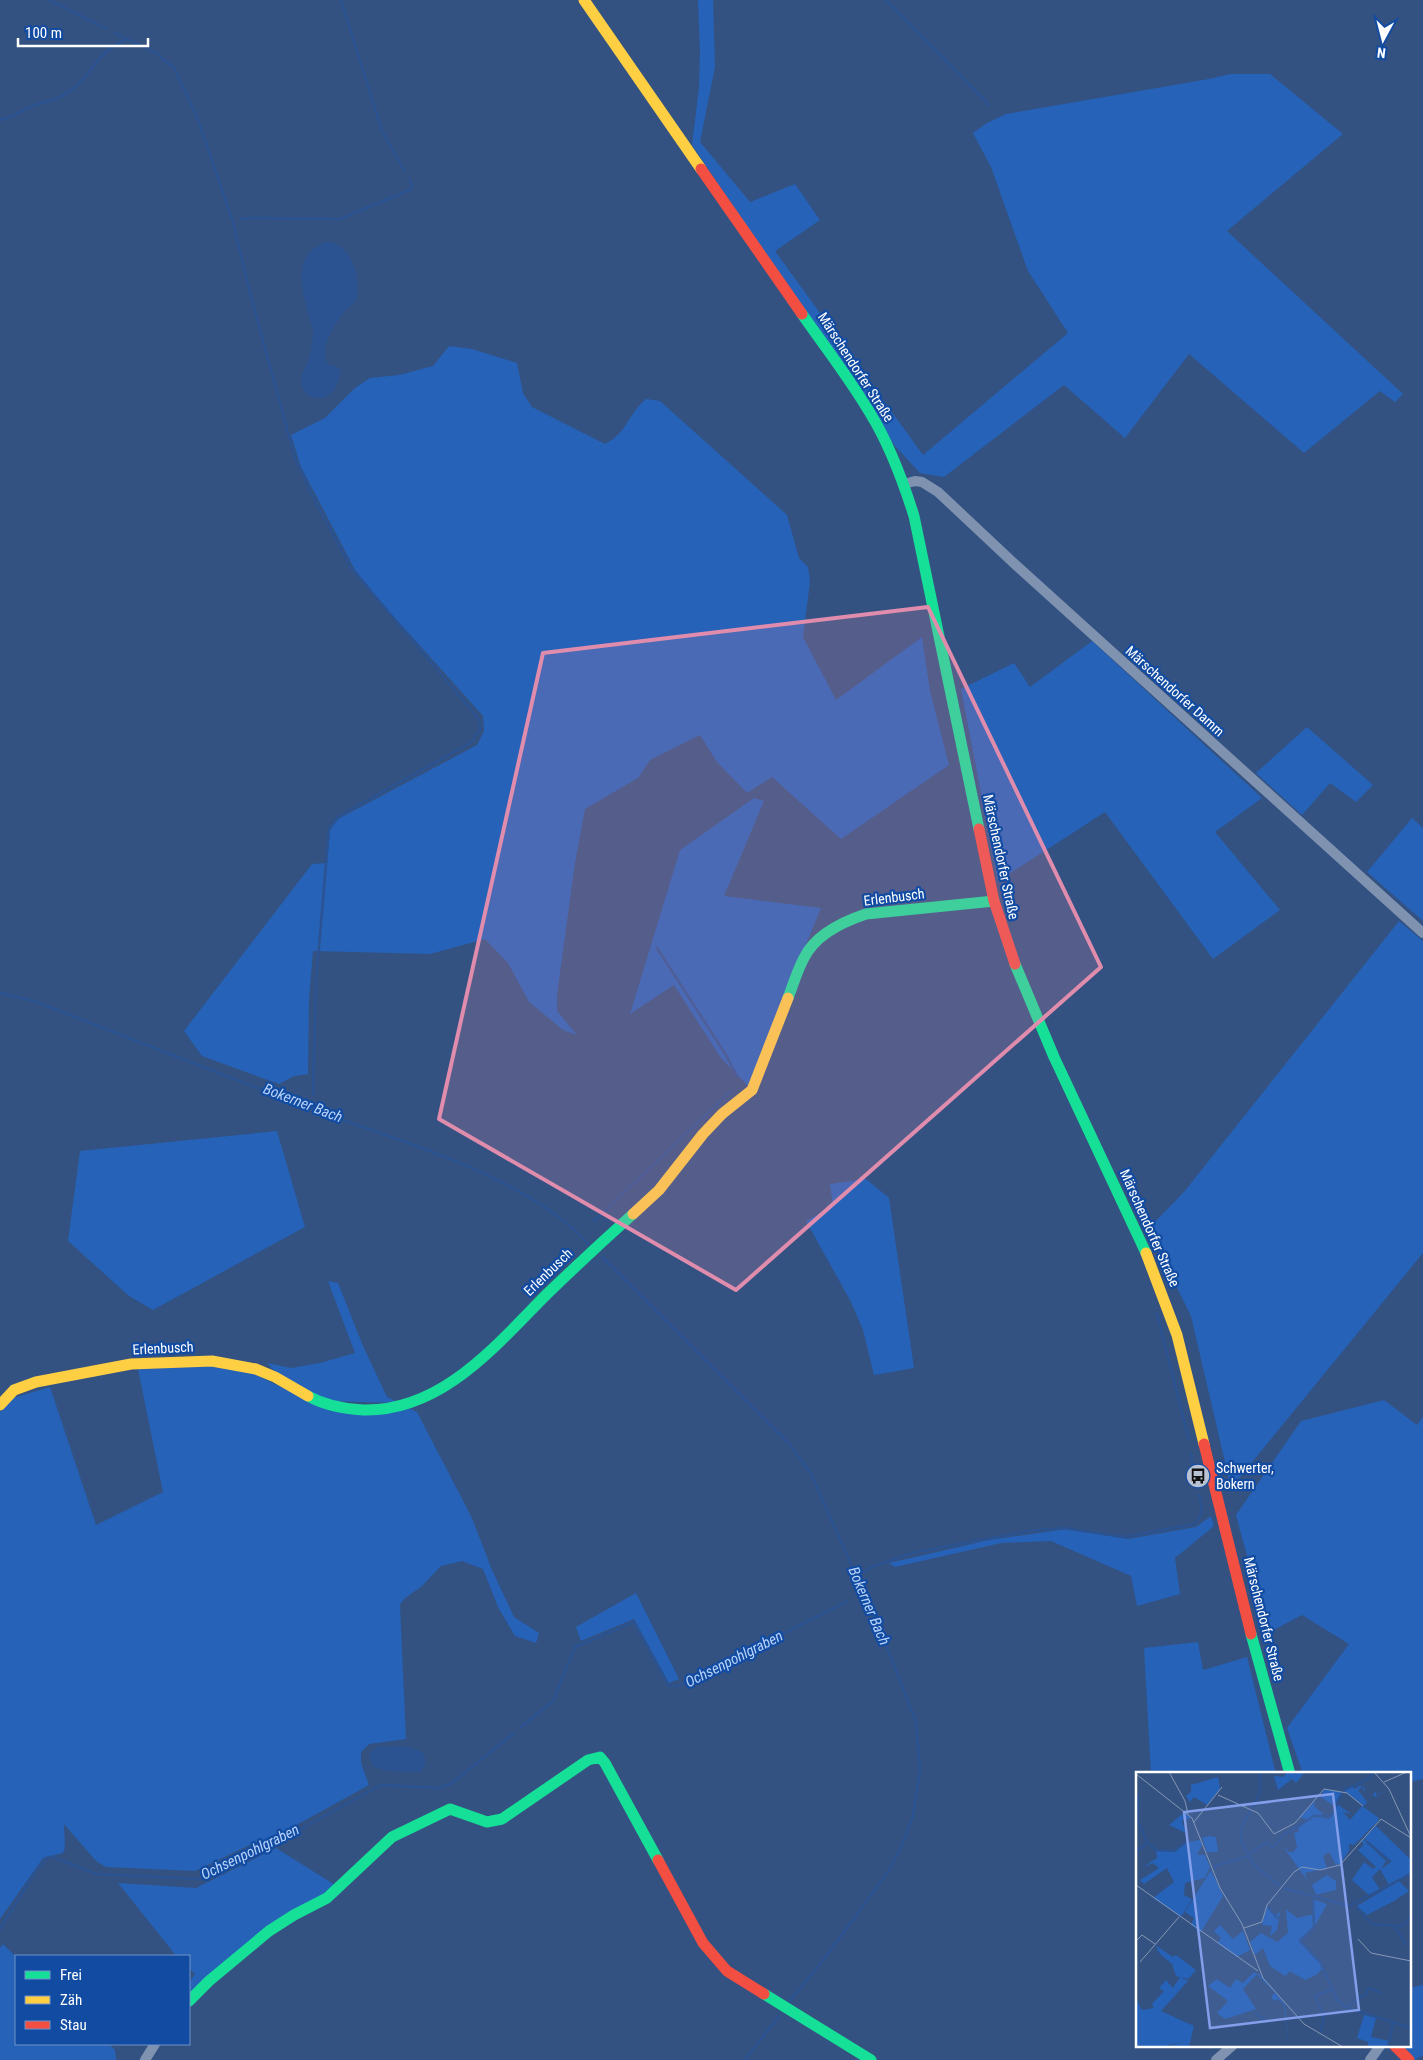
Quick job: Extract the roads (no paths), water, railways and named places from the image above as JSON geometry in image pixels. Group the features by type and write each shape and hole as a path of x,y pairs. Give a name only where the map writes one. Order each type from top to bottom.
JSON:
{"street":[{"name":"Märschendorfer Straße","path":"584,0 870,412 890,447 904,484 920,544 994,901 1005,940 1021,984 1052,1055 1168,1304 1261,1672 1289,1772"},
{"name":"Märschendorfer Damm","path":"904,484 915,481 922,482 938,492 1025,574 1423,933"},
{"name":"Erlenbusch","path":"0,1405 14,1390 36,1382 131,1364 212,1361 256,1369 275,1377 310,1398 338,1407 377,1410 396,1408 414,1402 459,1377 479,1362 513,1327 659,1190 702,1134 722,1114 752,1090 804,957 814,942 846,920 866,914 994,901"},
{"path":"190,2000 209,1981 269,1931 294,1915 327,1898 392,1836 450,1809 488,1822 502,1819 588,1760 600,1758 605,1763 703,1943 727,1971 871,2060"},
{"path":"145,2060 154,2045"},
{"path":"1216,2060 1230,2048"},
{"path":"1370,2060 1379,2048"},
{"path":"1397,2048 1409,2060"}],"waterway":[{"path":"49,0 107,29"},
{"path":"341,0 382,131 404,170"},
{"path":"886,0 989,105"},
{"path":"115,33 156,53 174,68 197,117 233,222 251,297 295,458 314,499 351,568 479,719 480,730 470,743 339,816 329,828 316,983 313,1095"},
{"path":"0,120 68,93 103,55 127,39"},
{"path":"241,219 340,219 412,189 410,179"},
{"path":"657,948 726,1055 737,1076"},
{"name":"Bokerner Bach","path":"0,993 34,1001 278,1096 458,1162 514,1188 540,1204 566,1223 589,1245"},
{"path":"594,1221 730,1092"},
{"name":"Bokerner Bach","path":"602,1257 791,1446 811,1474 881,1632 916,1722 920,1770 913,1816 902,1845 888,1872 824,1959 789,2002"},
{"path":"1157,1314 1189,1440"},
{"path":"1191,1454 1194,1473"},
{"path":"857,1575 872,1567 912,1553 1029,1531 1063,1528 1125,1537 1194,1524 1201,1510 1199,1494"},
{"name":"Ochsenpohlgraben","path":"521,1727 553,1701 575,1647 634,1622 668,1685 679,1686 848,1601"},
{"name":"Ochsenpohlgraben","path":"0,1929 37,1869 48,1857 53,1857 96,1874 200,1879 284,1838 381,1785 439,1788 452,1783 513,1734"},
{"name":"Bokerner Bach","path":"745,2060 779,2016"}],"place":[{"name":"Schwerter, Bokern","path":"1198,1476"}]}
